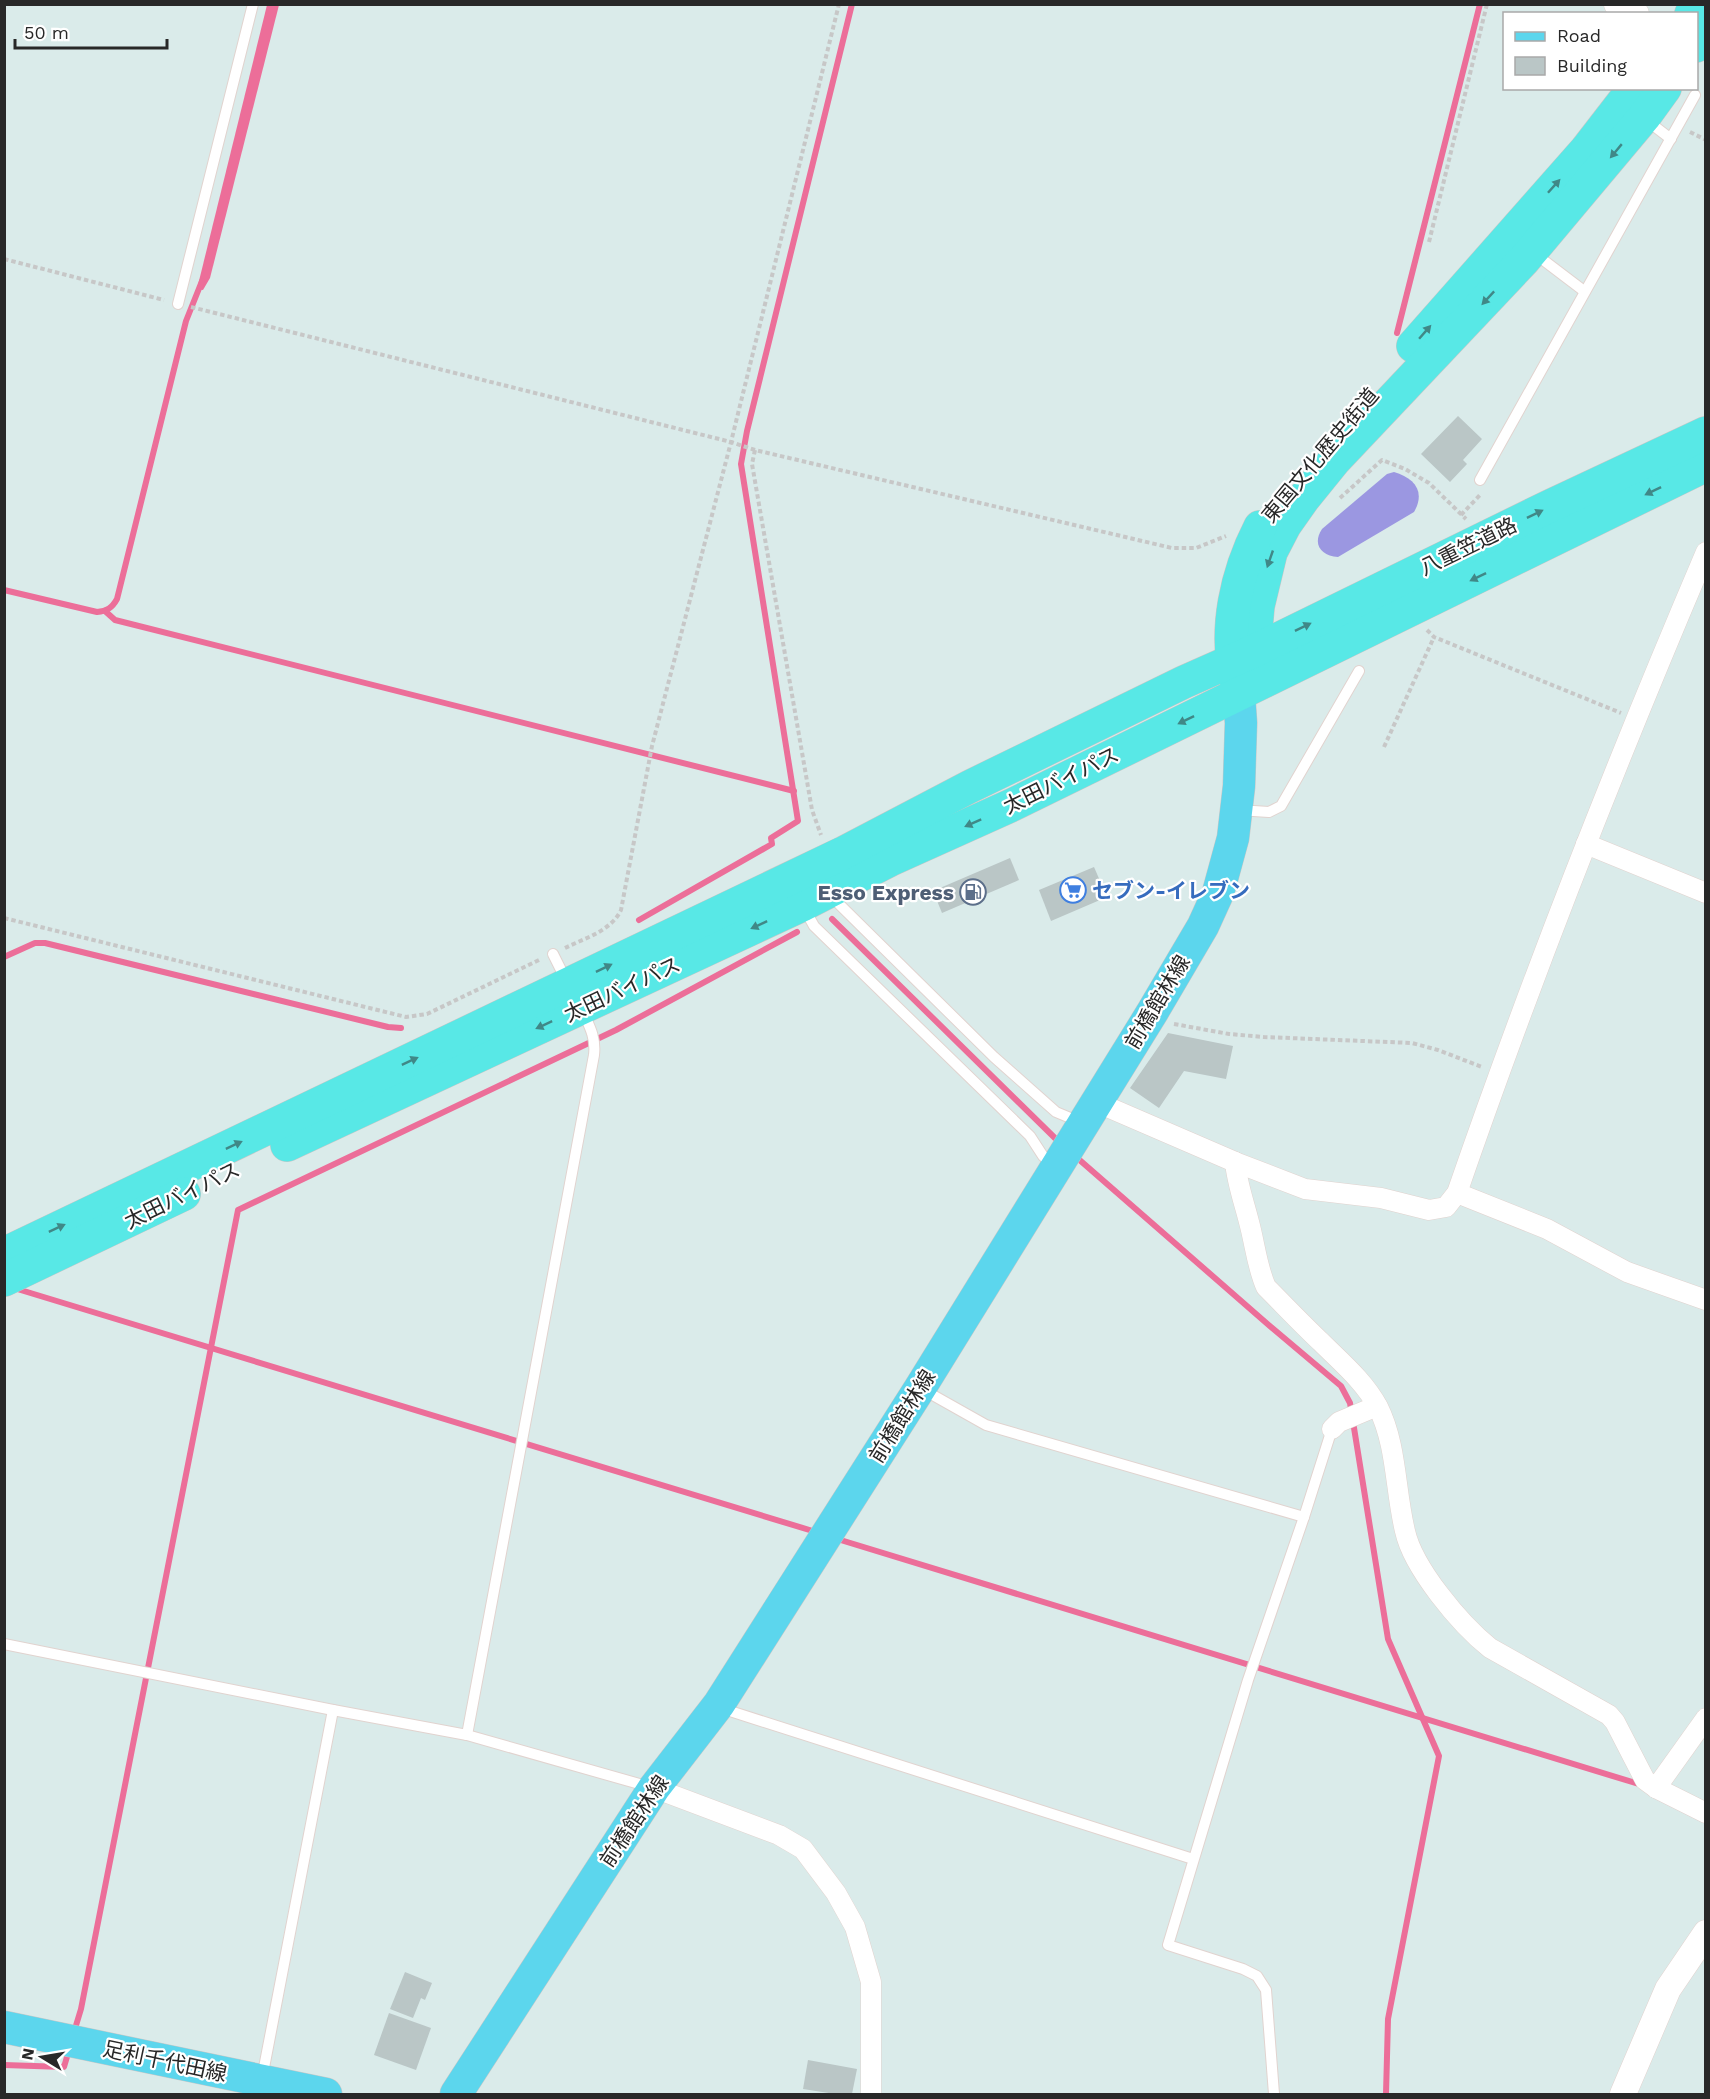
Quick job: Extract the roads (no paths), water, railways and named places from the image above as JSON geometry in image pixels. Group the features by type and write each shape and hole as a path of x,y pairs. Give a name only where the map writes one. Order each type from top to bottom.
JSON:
{"highway":[{"name":"東国文化歴史街道","path":"1243,656 1231,624 1242,570 1259,529 1296,479 1586,150 1639,103 1680,92"},
{"name":"東国文化歴史街道","path":"1239,694 1243,656 1265,573 1271,552 1285,525 1334,461 1532,250 1639,103"},
{"name":"八重笠道路","path":"1243,656 1550,506 1706,433"},
{"name":"八重笠道路","path":"1239,694 1706,465"},
{"name":"太田バイパス","path":"4,1254 575,997 832,875 969,787 1184,682 1243,656"},
{"name":"太田バイパス","path":"4,1280 245,1164 575,997 802,905 832,875 890,860 1012,805 1239,694"}],"main road":[{"name":"前橋館林線","path":"456,2094 654,1788 719,1704 920,1388 1203,926 1218,893 1233,838 1237,810 1239,694"},
{"name":"足利千代田線","path":"4,2027 326,2094"}],"street":[{"path":"1617,4 1632,12"},
{"path":"1073,1138 1235,1162 1305,1190 1381,1198 1429,1210 1446,1207 1457,1193 1498,1074 1635,719 1706,552"},
{"path":"1587,844 1706,892"},
{"path":"1235,1162 1236,1177 1249,1221 1261,1276 1266,1287 1360,1380 1369,1409 1387,1428 1397,1474 1405,1532 1412,1550 1438,1591 1468,1629 1490,1648 1609,1715 1615,1722 1645,1780 1656,1788 1706,1813"},
{"path":"1457,1193 1547,1230 1627,1272 1706,1300"},
{"path":"1336,1426 1369,1409"},
{"path":"1656,1788 1706,1718"},
{"path":"654,1788 779,1835 795,1844 803,1849 836,1893 855,1927 871,1982 871,2094"},
{"path":"1623,2094 1668,1989 1706,1933"}],"lane":[{"path":"178,304 253,4"},
{"path":"1481,486 1584,291 1671,139 1680,92"},
{"path":"1639,103 1671,139"},
{"path":"1532,250 1584,291"},
{"path":"1237,810 1269,812 1281,806 1359,671"},
{"path":"802,905 814,926 1030,1136 1043,1156 1073,1138 1056,1112 994,1057 839,904 832,875"},
{"path":"467,1735 594,1055 593,1034 553,954"},
{"path":"920,1388 986,1425 1304,1517"},
{"path":"1274,2094 1266,1990 1257,1976 1243,1969 1168,1945 1192,1859 1248,1680 1336,1426"},
{"path":"4,1644 467,1735 654,1788"},
{"path":"719,1704 733,1712 1192,1859"},
{"path":"261,2082 333,1710"}],"waterway":[{"path":"639,920 772,844 771,838 798,821 741,464 747,431 852,4"},
{"path":"1397,333 1480,4"},
{"path":"4,590 97,612 109,608 117,599 186,321 202,281"},
{"path":"105,611 115,620 794,791"},
{"path":"832,919 1060,1143"},
{"path":"74,2032 81,2009 238,1210 616,1030 797,932"},
{"path":"4,957 35,943 45,943 388,1027 401,1028"},
{"path":"1075,1156 1341,1386 1350,1403 1388,1639 1439,1756 1388,2019 1386,2094"},
{"path":"14,1288 816,1532"},
{"path":"834,1538 1642,1785"},
{"path":"4,2065 64,2067 69,2050"}],"place":[{"name":"セブン-イレブン","path":"1073,890"},
{"name":"Esso Express","path":"973,892"}]}
